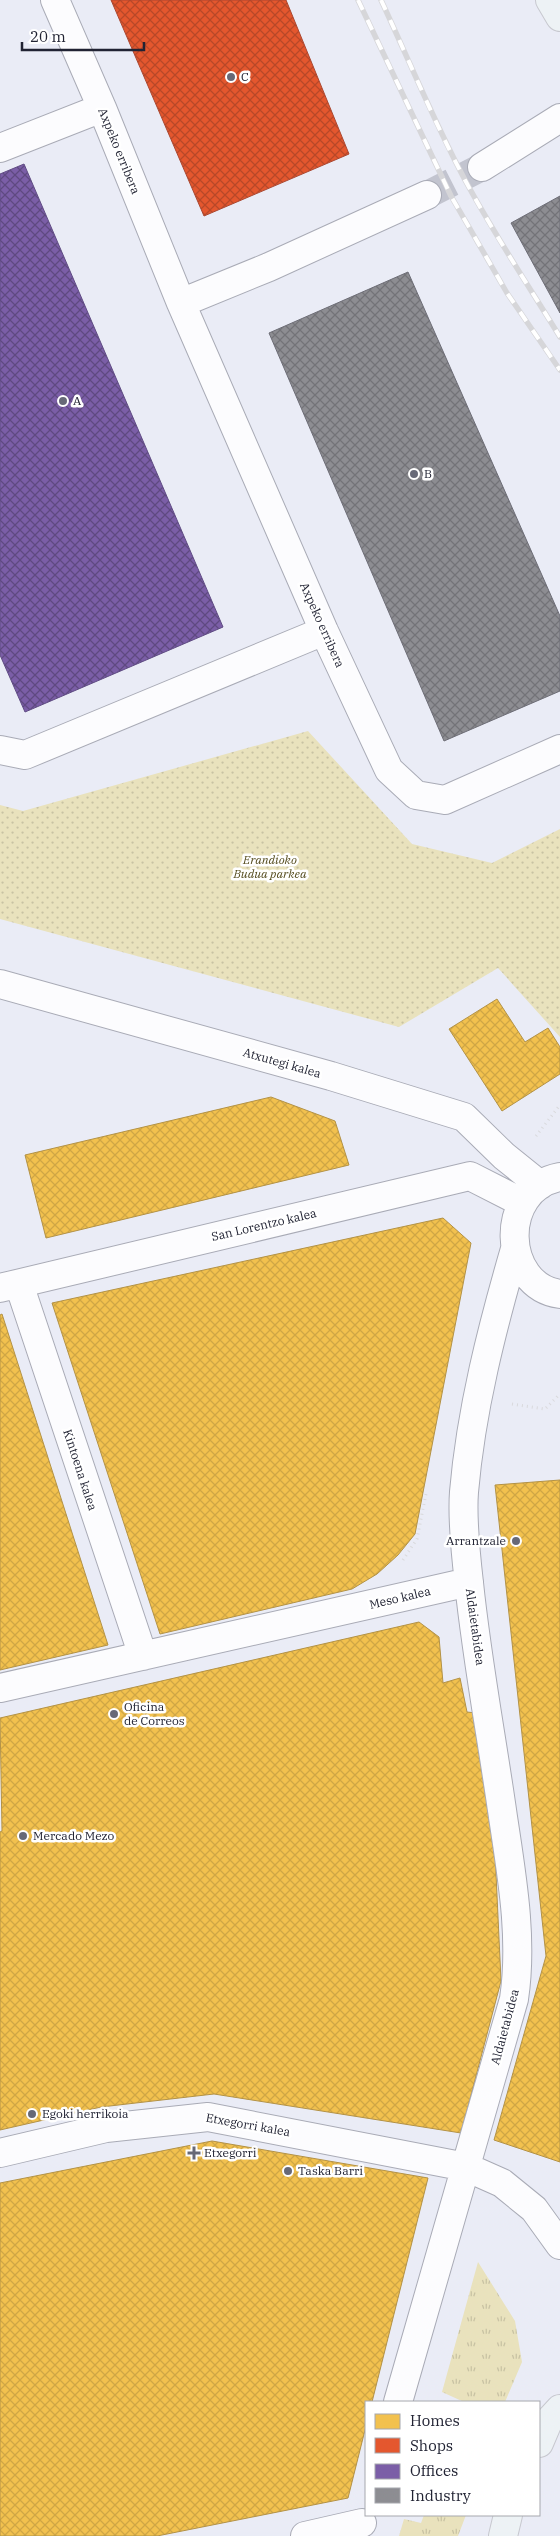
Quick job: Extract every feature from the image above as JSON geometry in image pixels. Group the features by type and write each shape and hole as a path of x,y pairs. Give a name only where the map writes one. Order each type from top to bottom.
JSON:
{"main road":[{"path":"550,0 560,17"},
{"path":"540,2441 548,2422 560,2409"},
{"path":"503,2536 508,2516"}],"street":[{"name":"Axpeko erribera","path":"55,0 102,108 181,303 324,631 389,770 416,796 445,800 560,749"},
{"path":"0,148 102,108"},
{"path":"482,167 560,118"},
{"path":"181,303 269,267 427,195"},
{"path":"0,750 25,755 324,631"},
{"name":"Atxutegi kalea","path":"0,984 331,1076 464,1117 504,1156 541,1188"},
{"name":"San Lorentzo kalea","path":"9,1286 470,1176 541,1188"},
{"path":"469,1582 464,1493 478,1398 490,1340 515,1249 514,1225 541,1188"},
{"path":"515,1249 523,1268 537,1284 560,1294"},
{"name":"Kintoena kalea","path":"9,1286 143,1656"},
{"name":"Meso kalea","path":"0,1688 469,1582"},
{"name":"Aldaietabidea","path":"398,2401 514,1999 517,1975 518,1944 508,1851 469,1582"},
{"name":"Etxegorri kalea","path":"0,2153 106,2128 208,2116 466,2166 502,2184 534,2209 560,2244"},
{"path":"304,2536 362,2523"}],"path":[{"path":"531,1143 560,1105"}],"green space":[{"name":"Erandioko Budua parkea","path":"308,731 412,844 492,863 560,829 560,1037 498,968 399,1027 0,919 0,805 23,811"},
{"path":"478,2262 515,2321 522,2362 505,2401 462,2401 442,2392"},
{"path":"424,2516 466,2516 458,2536 399,2536 404,2519 421,2523"}],"building: Homes":[{"path":"497,999 525,1042 548,1028 560,1047 560,1074 502,1111 449,1029"},
{"path":"271,1097 335,1121 349,1165 46,1238 25,1155"},
{"path":"443,1218 471,1243 415,1534 398,1555 377,1574 352,1589 160,1634 52,1303"},
{"path":"2,1314 108,1645 0,1670 0,1315"},
{"path":"560,1480 560,2162 494,2140 546,1956 495,1485"},
{"path":"419,1622 439,1637 443,1683 460,1678 467,1712 476,1713 495,1853 501,1981 461,2133 214,2094 101,2107 0,2130 0,1832 2,1831 0,1718"},
{"path":"212,2141 428,2178 372,2401 365,2401 365,2430 348,2498 157,2536 0,2536 0,2183"}],"building: Shops":[{"name":"C","path":"111,0 286,0 349,154 204,216"}],"building: Offices":[{"name":"A","path":"24,164 223,627 25,712 0,655 0,174"}],"building: Industry":[{"path":"560,196 560,313 511,223"},
{"name":"B","path":"408,272 560,616 560,691 444,741 269,333"}],"tunnel":[{"path":"427,195 482,167"}],"railway":[{"path":"358,0 451,196 507,293 560,370"},
{"path":"381,0 432,113 465,180 499,240 560,337"}],"place":[{"name":"C","path":"231,77"},
{"name":"A","path":"63,401"},
{"name":"B","path":"414,474"},
{"name":"Arrantzale","path":"516,1541"},
{"name":"Oficina de Correos","path":"114,1714"},
{"name":"Mercado Mezo","path":"23,1836"},
{"name":"Egoki herrikoia","path":"32,2114"},
{"name":"Etxegorri","path":"194,2153"},
{"name":"Taska Barri","path":"288,2171"}]}
